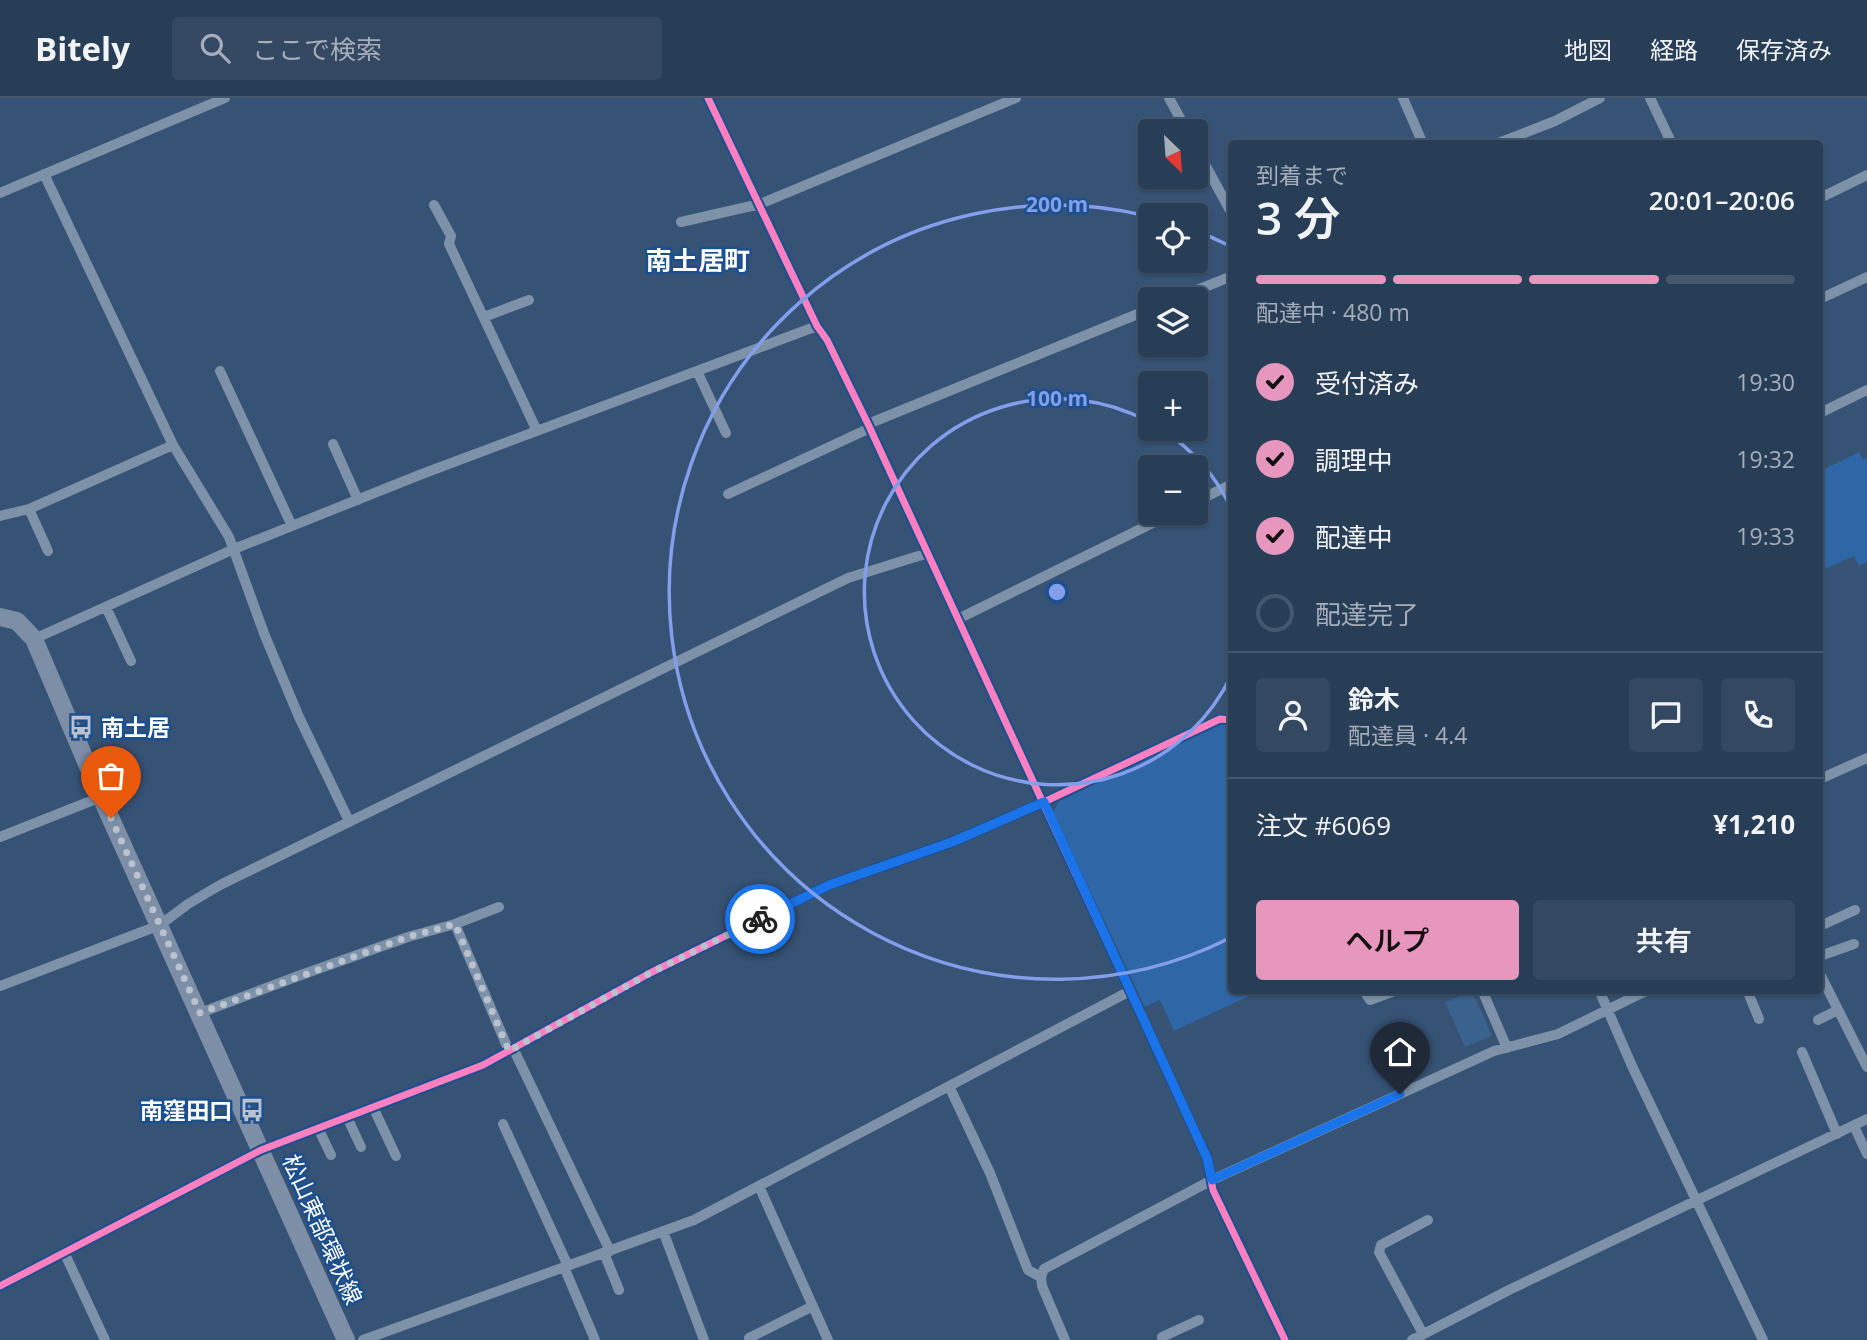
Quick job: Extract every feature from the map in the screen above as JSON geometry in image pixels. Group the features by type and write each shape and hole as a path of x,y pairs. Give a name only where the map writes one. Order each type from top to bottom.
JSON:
{"main road":[{"name":"松山東部環状線","path":"1,615 17,621 34,639 101,797 345,1340"}],"street":[{"path":"0,192 225,98"},
{"path":"708,98 817,326 827,340 869,426 1044,802 1207,1158 1213,1190 1285,1340"},
{"path":"681,222 760,204 1016,98"},
{"path":"1169,98 1180,119"},
{"path":"1403,98 1421,140"},
{"path":"1516,140 1600,98"},
{"path":"1650,98 1670,140"},
{"path":"1208,170 1228,207"},
{"path":"44,174 173,444 229,537 265,636 299,717 349,821"},
{"path":"1823,197 1867,175"},
{"path":"434,205 450,236 449,244 537,431"},
{"path":"1823,298 1867,277"},
{"path":"1205,287 1228,278"},
{"path":"484,317 529,300"},
{"path":"728,494 869,426 1138,314"},
{"path":"34,639 234,548 817,326"},
{"path":"220,371 292,526"},
{"path":"697,371 726,433"},
{"path":"1823,411 1867,390"},
{"path":"0,516 29,509 173,444"},
{"path":"333,444 358,499"},
{"path":"1208,496 1228,486"},
{"path":"29,509 48,551"},
{"path":"958,619 1149,525"},
{"path":"0,986 160,925 220,885 848,578 928,553"},
{"path":"106,607 131,662"},
{"path":"0,1286 261,1150 483,1065 650,973 829,885 952,842 1220,719 1228,718"},
{"path":"1823,778 1867,758"},
{"path":"0,837 101,797"},
{"path":"200,1013 408,937 455,924 499,907"},
{"path":"1823,925 1855,910"},
{"path":"455,924 511,1050 607,1252 619,1290"},
{"path":"1823,955 1854,944"},
{"path":"1823,980 1866,1062"},
{"path":"363,1340 694,1220 1130,991"},
{"path":"1366,994 1370,1000 1386,994"},
{"path":"1484,994 1507,1048"},
{"path":"1601,994 1763,1340"},
{"path":"1065,1340 1042,1286 1044,1269 1212,1180 1494,1051 1558,1034 1639,994"},
{"path":"1749,994 1759,1019"},
{"path":"1818,1020 1838,1010"},
{"path":"1802,1052 1837,1134"},
{"path":"948,1086 990,1173 1028,1270 1041,1277"},
{"path":"373,1107 396,1156"},
{"path":"347,1117 361,1147"},
{"path":"1412,1340 1511,1289 1867,1119"},
{"path":"503,1124 595,1340"},
{"path":"1854,1126 1867,1154"},
{"path":"318,1128 331,1155"},
{"path":"759,1186 828,1340"},
{"path":"1423,1334 1379,1252 1381,1245 1428,1220"},
{"path":"663,1231 704,1340"},
{"path":"64,1252 105,1340"},
{"path":"749,1338 813,1306"},
{"path":"1163,1340 1162,1337 1199,1320"}],"shaded area":[{"path":"1859,452 1863,460 1867,458 1867,562 1859,566 1854,556 1823,570 1823,470"},
{"path":"1224,722 1228,724 1228,994 1254,994 1174,1031 1160,1000 1145,1007 1053,812 1059,801"},
{"path":"1465,994 1473,994 1492,1036 1465,1047 1445,1002"}],"cycle path":[{"path":"708,98 817,326 827,340 868,424 1207,1158 1213,1190 1285,1340"},
{"path":"0,1286 261,1150 483,1065 650,973 829,885 952,842 1220,719 1228,720"}],"way so far":[{"path":"111,818 200,1013 408,937 455,924 509,1051 650,973 760,919"}],"place":[{"name":"南土居","path":"81,727"},
{"name":"南窪田口","path":"252,1110"}],"district":[{"name":"南土居町","path":"698,260"}],"route":[{"path":"760,919 829,885 952,842 1044,802 1207,1158 1212,1180 1400,1094"}]}
